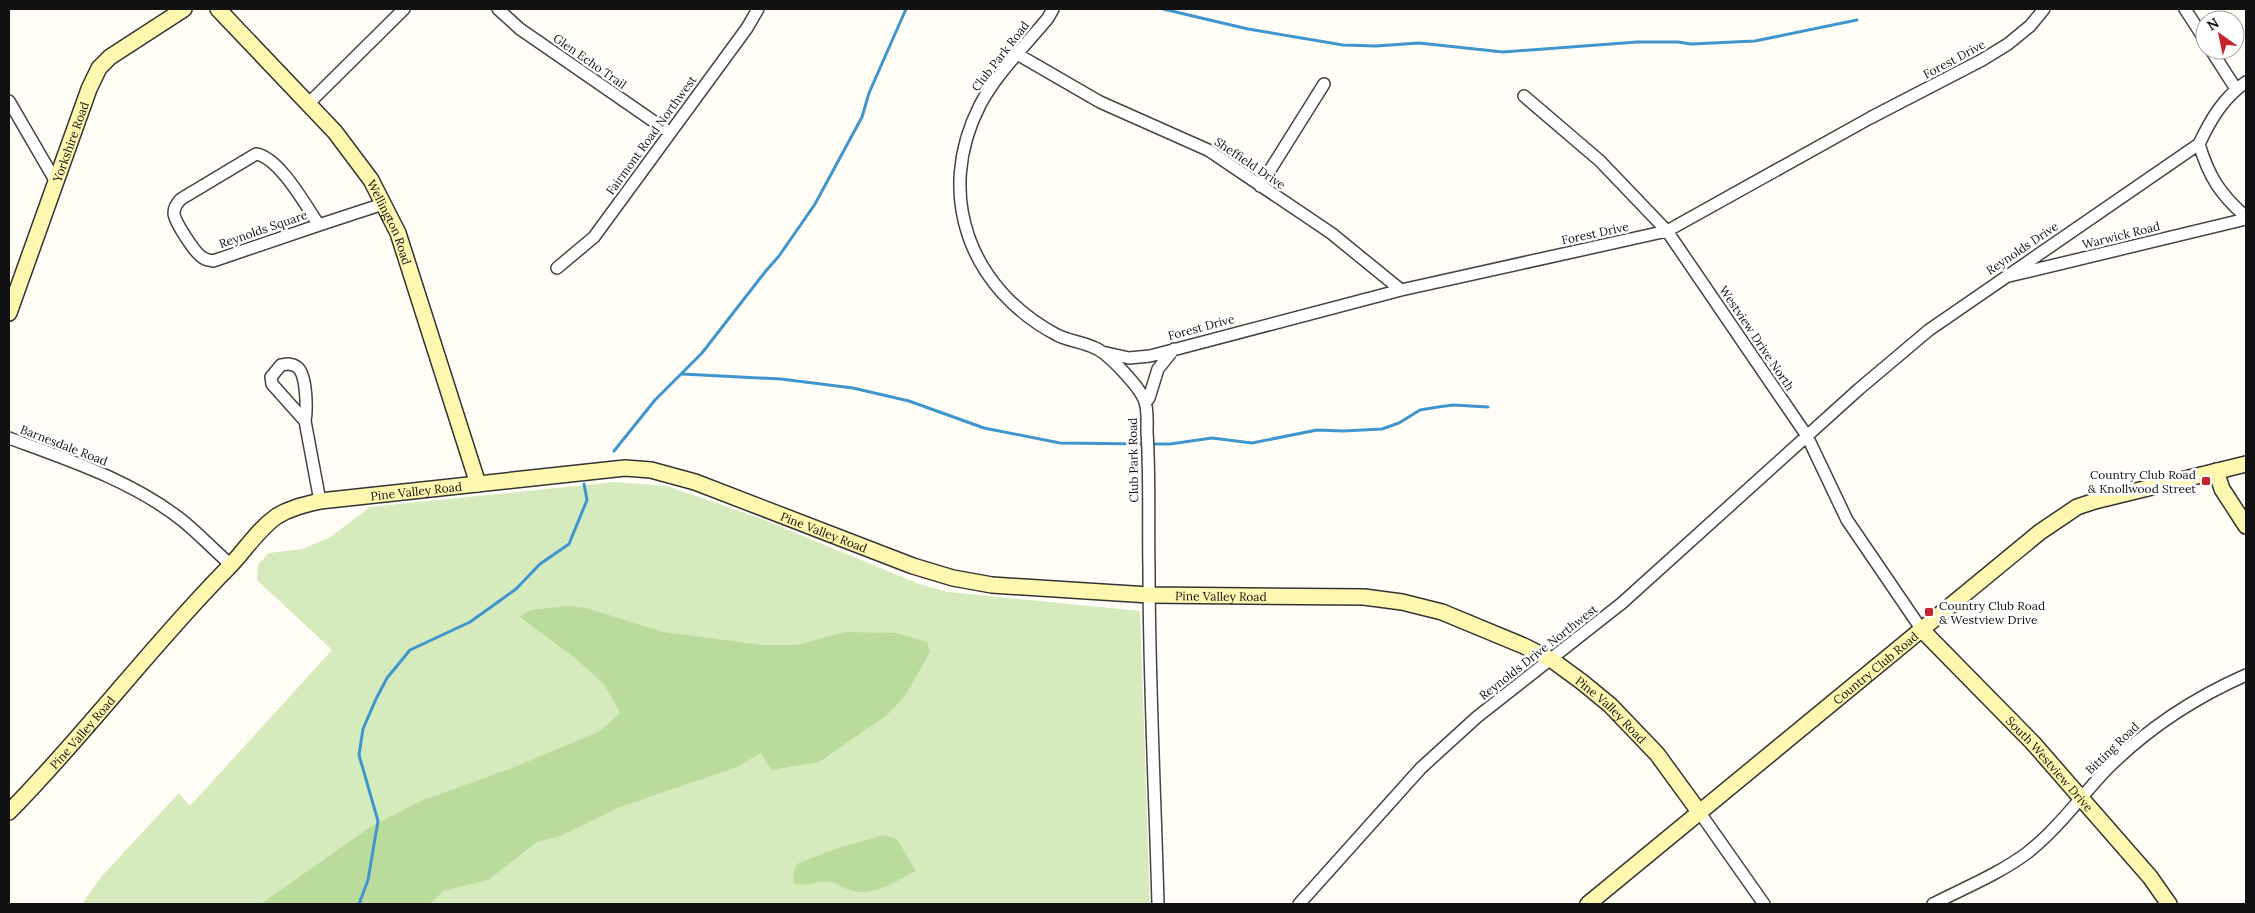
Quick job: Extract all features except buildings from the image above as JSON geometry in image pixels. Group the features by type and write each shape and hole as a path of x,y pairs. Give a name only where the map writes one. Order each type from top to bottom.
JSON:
{"street":[{"name":"Yorkshire Road","path":"9,313 89,89 100,68 118,52 184,9"},
{"name":"Wellington Road","path":"218,9 335,132 371,180 398,233 478,484"},
{"path":"308,104 404,9"},
{"name":"Glen Echo Trail","path":"498,9 520,29 669,132"},
{"name":"Fairmont Road Northwest","path":"557,268 594,237 669,132 747,28 758,9"},
{"name":"Club Park Road","path":"1053,9 1048,18 989,91 980,106 967,138 959,189 960,208 974,251 994,285 1015,306 1058,335 1102,352 1129,377 1146,402 1149,595 1158,904"},
{"name":"Forest Drive","path":"1102,352 1111,356 1141,358 1400,290 1667,231 1870,118 1982,60 2008,44 2030,26 2044,9"},
{"path":"2185,9 2195,24"},
{"name":"Sheffield Drive","path":"1017,54 1100,102 1208,150 1331,233 1400,290"},
{"path":"2217,60 2236,89"},
{"name":"Reynolds Drive","path":"1807,436 1929,330 2199,144 2210,122 2227,97 2246,82"},
{"path":"1260,186 1324,84"},
{"name":"Westview Drive North","path":"1524,96 1600,161 1667,231 1807,436 1847,520 1922,630"},
{"path":"9,101 56,182"},
{"name":"Warwick Road","path":"2199,144 2214,184 2246,218"},
{"name":"Reynolds Square","path":"319,225 277,168 267,158 256,154 181,199 177,203 174,214 175,219 198,254 206,260 213,261 383,204"},
{"name":"Warwick Road","path":"2002,278 2246,218"},
{"path":"1146,402 1158,369 1174,348"},
{"path":"305,421 272,384 271,377 281,365 296,366 301,371 306,404 305,421 320,501"},
{"name":"Reynolds Drive Northwest","path":"1299,904 1421,768 1478,717 1622,604 1807,436"},
{"name":"Barnesdale Road","path":"9,438 90,468 156,503 183,521 231,565"},
{"name":"Country Club Road","path":"1588,904 2040,532 2077,507 2115,494 2246,464"},
{"name":"Pine Valley Road","path":"9,812 96,718 197,599 231,565 261,530 277,517 296,506 320,501 625,468 651,470 695,482 912,566 953,578 992,584 1149,595 1364,597 1402,602 1442,612 1524,646 1552,660 1582,682 1657,754 1700,812"},
{"path":"2216,471 2222,489 2246,526"},
{"name":"South Westview Drive","path":"1922,630 2034,743 2150,877 2169,904"},
{"name":"Bitting Road","path":"1933,904 2026,853 2064,818 2080,798 2135,742 2170,714 2220,686 2246,675"},
{"path":"1700,812 1764,904"}],"green space":[{"path":"615,482 667,486 757,517 919,584 948,592 1140,611 1150,904 82,904 101,877 179,793 190,806 332,650 257,580 258,565 269,553 302,549 329,538 370,507"},
{"path":"568,606 586,608 663,632 763,645 797,645 845,632 896,633 927,642 930,652 905,696 887,715 819,762 771,770 761,753 737,767 620,807 560,836 537,842 488,880 443,891 430,904 261,904 370,827 421,801 515,767 600,731 620,713 604,684 574,657 520,617 531,610"},
{"path":"883,835 897,839 916,871 892,884 867,892 858,892 827,881 803,885 794,883 793,874 797,864 829,851"}],"waterway":[{"path":"614,451 655,400 702,353 779,256 815,204 862,117 869,93 906,9"},
{"path":"1163,9 1248,29 1343,45 1376,46 1419,43 1503,52 1637,42 1678,42 1691,44 1755,41 1857,20"},
{"path":"682,374 781,379 853,388 909,401 984,428 1060,443 1145,444"},
{"path":"1151,444 1170,444 1212,438 1252,443 1317,430 1382,429 1399,423 1420,410 1453,405 1488,407"},
{"path":"359,904 368,880 378,821 359,755 363,729 387,678 410,650 470,622 516,589 540,564 569,544 587,500 584,484"}],"place":[{"name":"Country Club Road & Knollwood Street","path":"2206,481"},
{"name":"Country Club Road & Westview Drive","path":"1929,612"}]}
